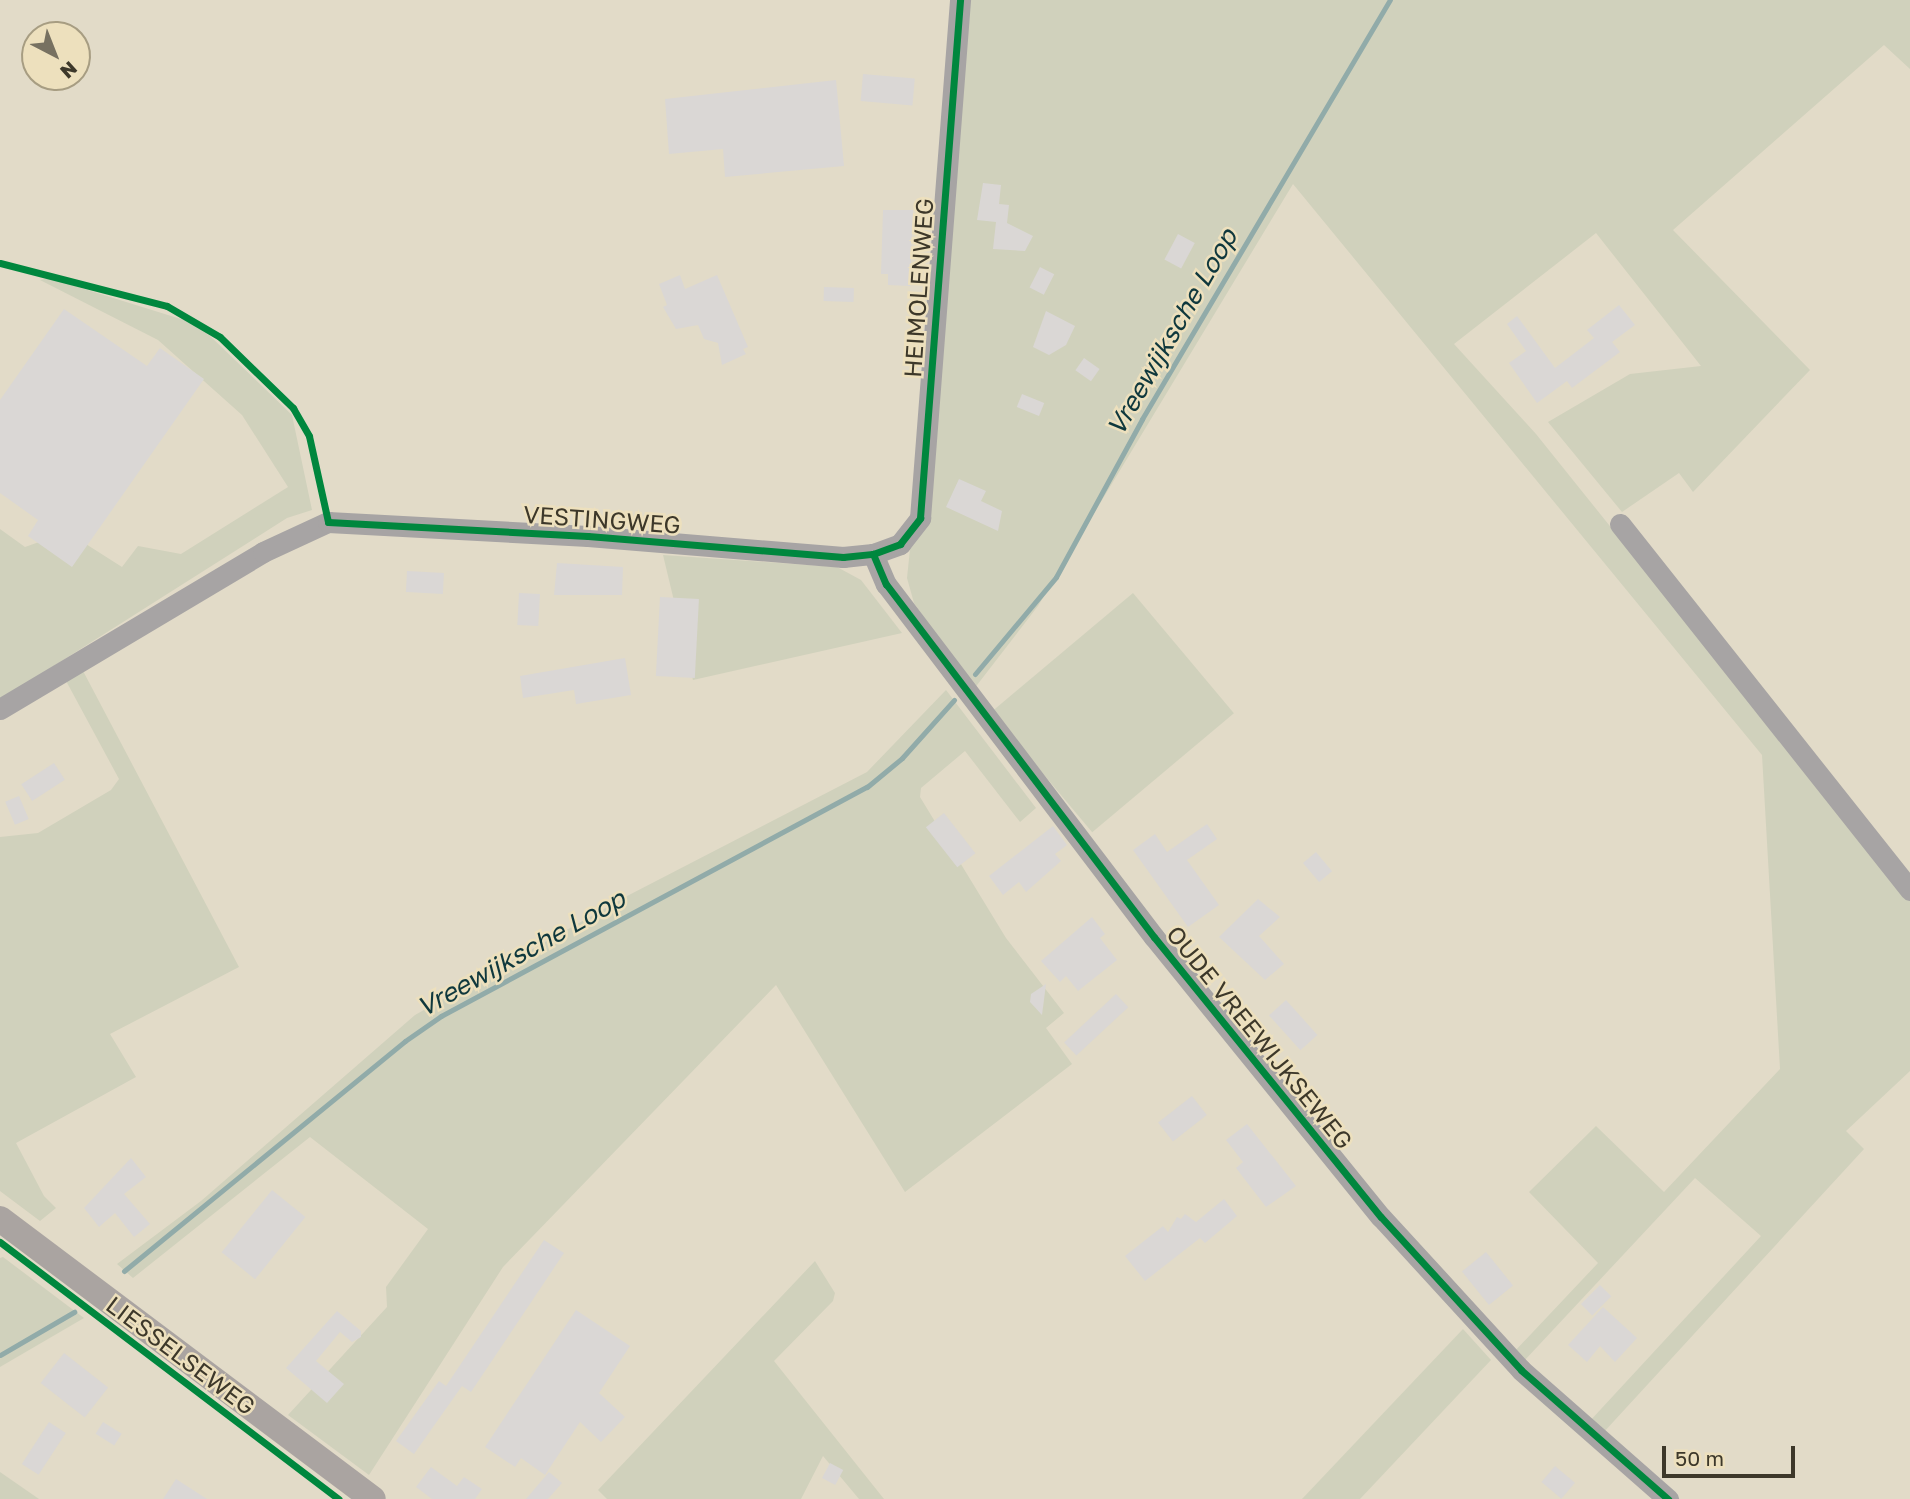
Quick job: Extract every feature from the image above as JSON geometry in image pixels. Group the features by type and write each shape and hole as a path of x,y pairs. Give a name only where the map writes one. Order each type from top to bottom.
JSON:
{"main road":[{"name":"LIESSELSEWEG","path":"0,1219 373,1499"}],"street":[{"name":"HEIMOLENWEG","path":"873,554 900,544 920,518 960,0"},
{"name":"VESTINGWEG","path":"0,709 263,552 328,522 589,536 843,557 873,554"},
{"path":"1620,523 1910,890"},
{"name":"OUDE VREEWIJKSEWEG","path":"873,554 886,584 1154,937 1381,1217 1521,1370 1668,1499"}],"green space":[{"path":"967,0 1910,0 1910,69 1884,45 1673,230 1810,370 1693,492 1679,473 1622,512 1548,422 1630,374 1701,366 1596,233 1454,344 1536,434 1910,900 1910,1071 1846,1131 1864,1149 1603,1433 1589,1422 1761,1236 1695,1178 1523,1362 1514,1352 1598,1263 1529,1192 1596,1126 1664,1192 1780,1069 1762,755 1293,184 1038,606 974,689 914,603 907,578"},
{"path":"49,278 184,320 209,335 292,415 312,510 287,518 0,700 0,529 25,547 67,532 122,567 138,546 181,554 288,487 242,415 158,340 40,280"},
{"path":"663,555 837,567 861,580 902,633 693,680"},
{"path":"1133,593 1234,713 1092,832 991,712"},
{"path":"82,669 239,967 110,1034 136,1077 16,1143 44,1196 56,1208 40,1221 0,1191 0,837 38,833 111,790 119,779 65,679"},
{"path":"946,690 1036,808 1020,822 965,751 921,788 920,797 1006,938 1064,1013 1046,1028 1072,1064 905,1192 776,985 503,1267 369,1475 288,1415 387,1307 386,1287 428,1229 310,1137 133,1278 117,1264 201,1201 415,1015 629,895 867,772"},
{"path":"3,1257 84,1318 0,1367 0,1258"},
{"path":"815,1261 835,1293 833,1301 774,1361 884,1499 859,1499 823,1456 801,1499 607,1499 598,1490"},
{"path":"1463,1329 1491,1360 1360,1499 1302,1499"},
{"path":"0,1472 39,1499 0,1499"}],"building":[{"path":"863,74 915,79 912,105 861,101"},
{"path":"836,80 844,166 725,177 723,149 669,154 665,99"},
{"path":"983,183 1001,185 999,204 1009,205 1007,223 1033,236 1025,251 993,249 996,222 977,220"},
{"path":"883,210 913,210 910,286 888,285 888,274 881,274"},
{"path":"1178,234 1195,243 1181,269 1164,260"},
{"path":"1040,267 1054,274 1044,295 1030,287"},
{"path":"680,275 685,289 717,275 748,347 743,349 746,354 722,365 718,343 704,339 698,325 676,329 663,307 667,305 659,284"},
{"path":"824,287 854,288 853,302 824,301"},
{"path":"1619,305 1635,325 1612,342 1620,352 1572,388 1567,381 1537,403 1509,363 1526,351 1507,324 1517,316 1555,368 1594,338 1587,330"},
{"path":"64,309 147,366 160,348 204,379 72,567 28,536 38,520 0,493 0,400"},
{"path":"1046,311 1075,326 1066,345 1049,355 1033,347"},
{"path":"1084,358 1100,369 1091,381 1075,370"},
{"path":"1022,394 1044,403 1039,416 1017,407"},
{"path":"959,479 986,491 981,501 1002,511 998,531 946,507"},
{"path":"557,563 623,567 622,595 554,595"},
{"path":"407,571 444,573 443,594 406,592"},
{"path":"519,593 540,594 538,626 517,625"},
{"path":"660,597 699,599 695,678 656,676"},
{"path":"625,658 631,695 576,704 574,690 523,698 520,676"},
{"path":"54,763 65,780 32,801 21,784"},
{"path":"19,796 29,819 15,825 5,802"},
{"path":"944,813 975,853 957,867 926,827"},
{"path":"1207,824 1217,839 1187,860 1219,905 1188,927 1133,850 1155,834 1167,852"},
{"path":"1053,826 1067,845 1055,854 1061,861 1026,892 1019,882 1003,895 989,876"},
{"path":"1316,852 1332,871 1319,882 1303,863"},
{"path":"1258,899 1280,917 1259,936 1284,964 1265,980 1219,937"},
{"path":"1092,917 1105,934 1100,938 1117,960 1078,991 1066,976 1060,982 1041,961"},
{"path":"1046,984 1042,1015 1030,1002 1031,994"},
{"path":"1116,994 1128,1007 1076,1056 1064,1042"},
{"path":"1286,1000 1317,1035 1300,1050 1269,1015"},
{"path":"1192,1096 1207,1115 1173,1141 1158,1122"},
{"path":"1247,1124 1296,1186 1266,1207 1236,1168 1243,1162 1226,1140"},
{"path":"131,1158 146,1177 124,1194 150,1224 134,1237 115,1213 99,1227 84,1208"},
{"path":"272,1190 305,1217 255,1279 222,1252"},
{"path":"1224,1199 1237,1216 1205,1243 1200,1238 1145,1281 1125,1256 1163,1226 1168,1232 1177,1217 1181,1219 1185,1214 1196,1222"},
{"path":"544,1240 564,1253 471,1392 462,1386 414,1454 396,1441 439,1381 446,1386"},
{"path":"1486,1252 1513,1285 1489,1305 1462,1272"},
{"path":"1600,1285 1611,1296 1592,1315 1581,1304"},
{"path":"1603,1307 1637,1338 1615,1362 1600,1346 1587,1362 1568,1345"},
{"path":"576,1310 630,1346 599,1393 625,1417 601,1442 580,1422 545,1475 521,1458 515,1467 485,1447"},
{"path":"337,1311 361,1331 361,1337 352,1342 340,1332 316,1361 344,1384 327,1403 286,1368"},
{"path":"64,1353 108,1387 85,1417 41,1383"},
{"path":"49,1422 66,1433 39,1475 22,1464"},
{"path":"103,1422 122,1434 114,1446 96,1434"},
{"path":"830,1463 843,1470 835,1485 822,1478"},
{"path":"1555,1466 1575,1483 1561,1499 1542,1482"},
{"path":"431,1467 457,1486 464,1477 482,1489 475,1499 432,1499 416,1487"},
{"path":"549,1472 562,1483 548,1499 526,1499"},
{"path":"176,1479 207,1499 163,1499"}],"waterway":[{"name":"Vreewijksche Loop","path":"975,674 1056,577 1142,419 1390,0"},
{"name":"Vreewijksche Loop","path":"124,1271 405,1041 441,1016 867,787 902,758 954,700"},
{"name":"Vreewijksche Loop","path":"0,1355 74,1312"}],"cycle path":[{"path":"0,263 167,306 220,337 293,408 309,436 328,522 588,536 843,557 873,554 900,544 920,518 960,0"},
{"path":"873,554 886,584 1154,937 1381,1217 1521,1370 1668,1499"},
{"path":"0,1242 338,1499"}]}
